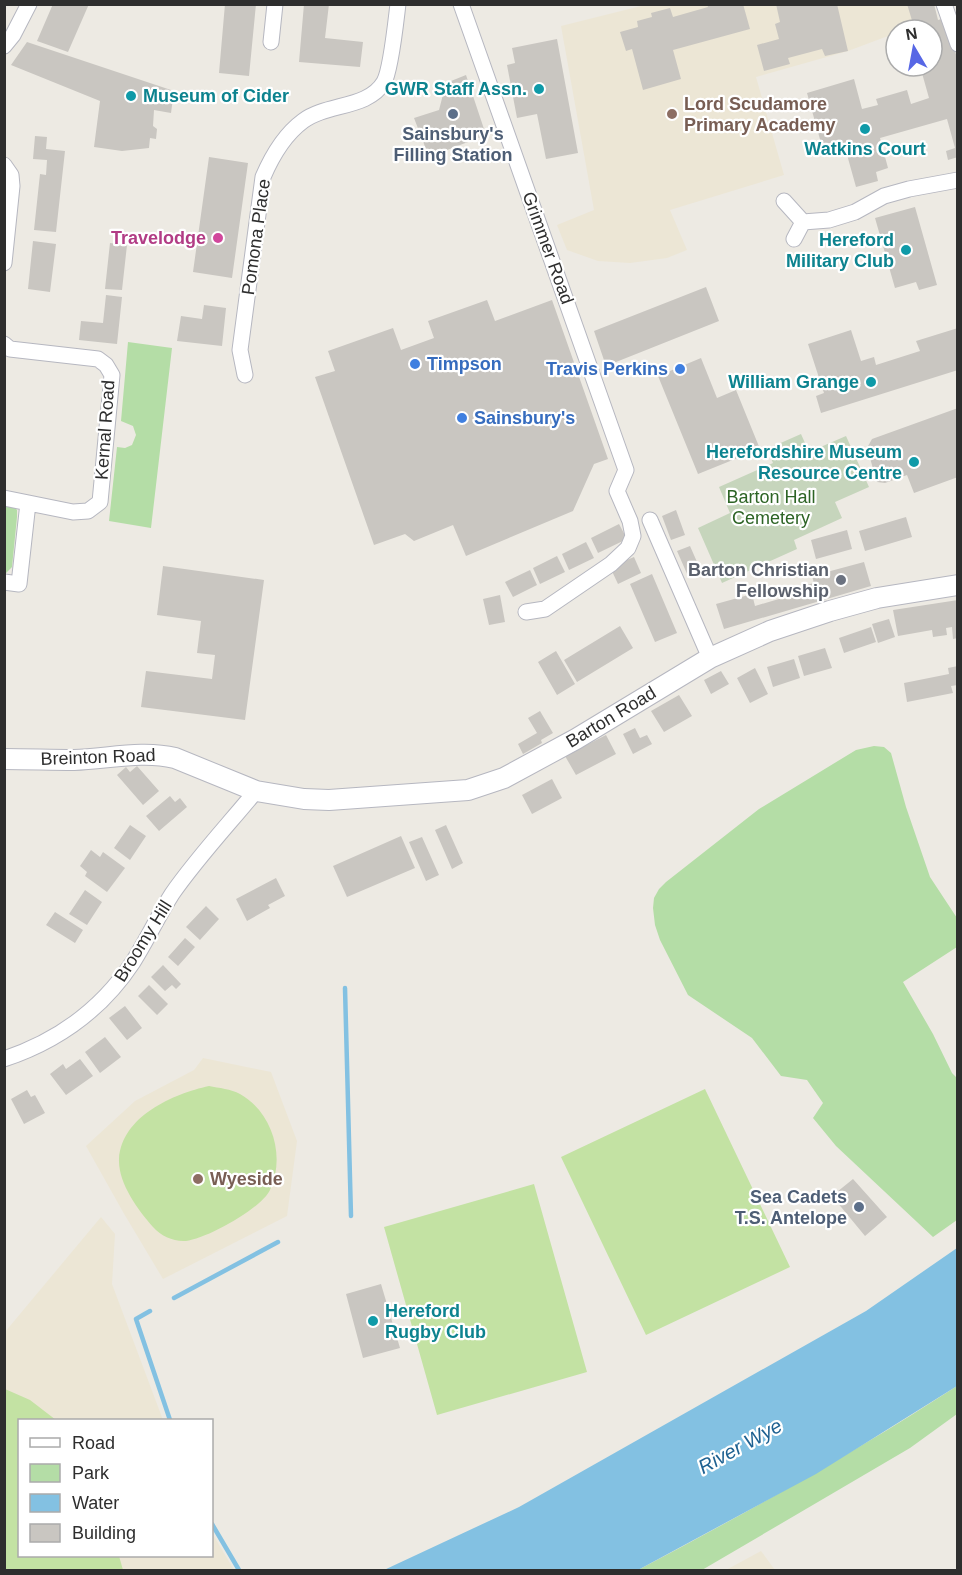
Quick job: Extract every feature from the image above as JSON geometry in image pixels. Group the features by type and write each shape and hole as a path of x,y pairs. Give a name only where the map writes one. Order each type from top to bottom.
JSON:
{"street":[{"path":"4,46 13,35 29,4"},
{"path":"271,42 275,4"},
{"name":"Pomona Place","path":"245,375 240,350 263,177 272,157 283,141 302,121 318,113 364,99 378,90 386,79 398,4"},
{"name":"Grimmer Road","path":"461,4 623,458 626,471 617,491 630,521 633,536 628,548 611,564 545,609 526,612"},
{"path":"944,4 957,44"},
{"path":"4,165 10,175 12,186 4,263"},
{"path":"803,222 829,220 855,212 884,196 957,180"},
{"path":"784,201 803,222"},
{"path":"794,239 803,222"},
{"name":"Kernal Road","path":"4,344 10,349 98,359 106,365 112,375 100,502 88,511 73,512 4,498"},
{"path":"4,582 19,584 28,503"},
{"path":"650,520 710,658"},
{"name":"Barton Road","path":"256,791 329,801 421,795 468,790 487,785 576,739 710,658 770,631 877,598 957,585"},
{"name":"Breinton Road","path":"4,759 75,760 162,755 176,758 256,791"},
{"name":"Broomy Hill","path":"4,1059 40,1044 75,1025 94,1010 133,962 183,879 256,791"}],"shaded area":[{"name":"Lord Scudamore Primary Academy","path":"649,4 934,5 937,18 884,18 884,38 848,51 756,77 784,175 670,210 687,250 667,258 630,263 598,261 567,250 557,225 594,210 561,26"},
{"name":"Wyeside","path":"203,1058 271,1072 297,1141 287,1216 163,1279 86,1146 135,1101 194,1070"},
{"path":"101,1217 115,1234 112,1284 163,1419 18,1419 18,1557 213,1557 213,1535 234,1570 5,1570 5,1332"},
{"path":"761,1551 775,1570 726,1570"}],"green space":[{"path":"128,342 172,348 151,528 109,521 117,447 125,448 132,445 136,435 133,426 121,421"},
{"name":"Barton Hall Cemetery","path":"801,434 809,452 846,436 869,487 835,502 842,518 794,540 797,549 722,583 698,528 730,513 719,487 773,463 767,449"},
{"path":"5,502 11,503 17,510 17,517 12,567 5,574"},
{"path":"874,746 884,747 891,753 906,807 930,877 957,918 957,947 903,982 952,1073 957,1078 957,1220 933,1237 836,1146 813,1118 823,1103 807,1080 781,1076 752,1038 688,995 660,940 655,925 654,898 666,882 759,809 856,750"},
{"path":"209,1086 240,1094 251,1102 268,1123 276,1149 275,1177 265,1198 232,1222 195,1239 186,1241 168,1238 153,1227 141,1213 125,1187 119,1159 122,1144 139,1119 152,1109 165,1101"},
{"path":"705,1089 790,1267 646,1335 561,1157"},
{"path":"534,1184 587,1372 437,1415 384,1227"},
{"path":"957,1386 957,1414 910,1448 702,1570 638,1570 799,1482"},
{"path":"5,1389 30,1400 55,1419 18,1419 18,1557 119,1557 123,1570 5,1570"}],"water":[{"name":"River Wye","path":"957,1248 957,1386 816,1474 638,1570 384,1570 519,1507 866,1311"}],"building":[{"path":"53,4 89,4 68,52 37,41"},
{"path":"225,4 256,4 249,76 219,73"},
{"path":"304,4 329,4 325,38 363,42 360,67 299,62"},
{"path":"707,4 743,4 750,29 673,50 681,79 643,90 632,49 626,51 620,32 638,27 637,21 652,17 651,13 670,8 673,17 708,7"},
{"path":"776,4 837,4 848,51 825,56 822,49 788,58 790,64 764,71 757,45 779,39 775,24 780,22"},
{"name":"Watkins Court","path":"907,4 934,4 938,18 911,18"},
{"name":"Watkins Court","path":"945,18 958,61 958,157 948,160 946,151 955,148 947,119 880,138 888,168 876,172 878,181 856,187 844,144 823,150 807,93 854,79 862,109 878,105 876,99 907,90 911,104 929,98 923,78 944,78"},
{"name":"GWR Staff Assn.","path":"557,39 578,153 546,159 537,114 517,118 507,65 515,63 512,48"},
{"name":"Museum of Cider","path":"27,42 174,91 171,113 154,110 153,126 157,129 156,139 150,138 149,148 122,151 94,147 100,101 11,65"},
{"name":"Sainsbury's Filling Station","path":"466,75 486,135 429,157 414,118 439,110 446,83"},
{"path":"35,136 47,137 46,149 65,151 56,232 34,230 40,174 46,175 47,160 33,159"},
{"name":"Travelodge","path":"209,157 248,163 232,278 193,272"},
{"name":"Hereford Military Club","path":"915,207 937,285 919,290 916,282 895,288 875,218"},
{"path":"33,241 56,244 50,292 28,289"},
{"path":"110,243 127,245 122,290 105,289"},
{"path":"706,287 719,321 606,366 594,331"},
{"path":"106,295 122,297 117,344 79,340 81,321 103,323"},
{"name":"Sainsbury's","path":"487,300 495,321 552,300 608,459 594,464 573,511 466,556 453,525 414,541 405,534 374,545 315,377 335,371 328,351 393,328 401,350 434,338 428,321"},
{"path":"204,305 226,308 222,346 177,341 181,316 202,319"},
{"name":"William Grange","path":"958,328 958,370 821,413 816,396 824,393 808,344 851,330 861,361 874,357 876,365 920,351 916,341"},
{"path":"701,358 717,398 736,390 760,449 698,474 658,376"},
{"name":"Herefordshire Museum Resource Centre","path":"958,408 958,477 914,493 907,475 885,483 877,482 867,448 872,439"},
{"path":"676,510 685,535 671,540 662,516"},
{"path":"906,517 912,537 865,551 859,531"},
{"path":"619,524 627,539 598,553 591,538"},
{"path":"847,530 852,549 816,559 811,540"},
{"path":"586,542 594,558 569,570 562,554"},
{"path":"690,546 701,571 688,576 677,551"},
{"path":"557,556 565,572 540,584 533,568"},
{"path":"634,557 641,573 618,584 610,567"},
{"path":"864,562 871,586 724,629 716,604 752,594 755,606 789,596 787,590 814,583 812,576"},
{"path":"163,566 264,580 245,720 141,707 146,671 212,679 215,655 197,653 201,621 157,615"},
{"path":"530,570 537,585 513,597 505,582"},
{"path":"652,574 677,633 655,642 630,584"},
{"path":"500,595 505,622 489,625 483,599"},
{"path":"958,600 958,638 953,639 952,627 946,628 947,635 933,637 932,630 898,636 893,610"},
{"path":"889,619 895,637 878,643 872,624"},
{"path":"620,626 633,648 577,682 564,660"},
{"path":"871,627 876,642 844,653 839,638"},
{"path":"825,648 832,668 804,676 798,656"},
{"path":"556,651 575,684 557,695 538,662"},
{"path":"794,659 800,678 773,687 767,667"},
{"path":"958,666 958,685 951,686 953,693 907,702 904,683 949,674 948,668"},
{"path":"755,668 768,694 750,703 737,678"},
{"path":"721,671 729,684 711,694 704,680"},
{"path":"679,695 692,716 664,732 651,711"},
{"path":"540,711 553,733 541,740 542,743 523,754 518,744 537,733 528,718"},
{"path":"635,728 640,738 647,735 652,744 633,754 623,734"},
{"path":"606,735 616,754 576,775 565,756"},
{"path":"137,766 159,791 143,805 117,775 126,767 130,772"},
{"path":"552,779 562,798 532,814 522,795"},
{"path":"170,796 175,802 180,798 187,807 159,831 146,816"},
{"path":"130,825 146,836 130,860 114,848"},
{"path":"446,825 463,863 452,869 435,830"},
{"path":"401,836 415,868 347,897 333,866"},
{"path":"422,837 439,875 426,881 409,842"},
{"path":"91,850 100,857 103,852 125,868 107,892 85,876 87,872 80,866"},
{"path":"276,878 285,896 268,905 270,908 247,921 236,899"},
{"path":"85,890 102,902 87,925 69,914"},
{"path":"206,906 219,919 200,940 186,927"},
{"path":"55,912 83,930 75,943 46,925"},
{"path":"185,938 195,947 178,966 168,957"},
{"path":"163,965 181,984 176,989 172,985 165,991 151,977"},
{"path":"149,985 168,1004 157,1015 138,996"},
{"path":"125,1006 142,1028 127,1040 109,1018"},
{"path":"105,1037 121,1057 100,1073 85,1052"},
{"path":"80,1059 93,1076 66,1095 50,1074 63,1064 66,1069"},
{"path":"27,1090 31,1097 35,1095 45,1113 24,1124 11,1099"},
{"name":"Sea Cadets T.S. Antelope","path":"853,1179 887,1217 865,1236 832,1196"},
{"name":"Hereford Rugby Club","path":"381,1284 400,1348 363,1358 346,1294"}],"waterway":[{"path":"345,988 351,1216"},
{"path":"174,1298 278,1242"},
{"path":"150,1311 136,1319 170,1419"},
{"path":"213,1526 239,1570"}],"place":[{"name":"GWR Staff Assn.","path":"539,89"},
{"name":"Museum of Cider","path":"131,96"},
{"name":"Sainsbury's Filling Station","path":"453,114"},
{"name":"Lord Scudamore Primary Academy","path":"672,114"},
{"name":"Watkins Court","path":"865,129"},
{"name":"Travelodge","path":"218,238"},
{"name":"Hereford Military Club","path":"906,250"},
{"name":"Timpson","path":"415,364"},
{"name":"Travis Perkins","path":"680,369"},
{"name":"William Grange","path":"871,382"},
{"name":"Sainsbury's","path":"462,418"},
{"name":"Herefordshire Museum Resource Centre","path":"914,462"},
{"name":"Barton Christian Fellowship","path":"841,580"},
{"name":"Wyeside","path":"198,1179"},
{"name":"Sea Cadets T.S. Antelope","path":"859,1207"},
{"name":"Hereford Rugby Club","path":"373,1321"}]}
